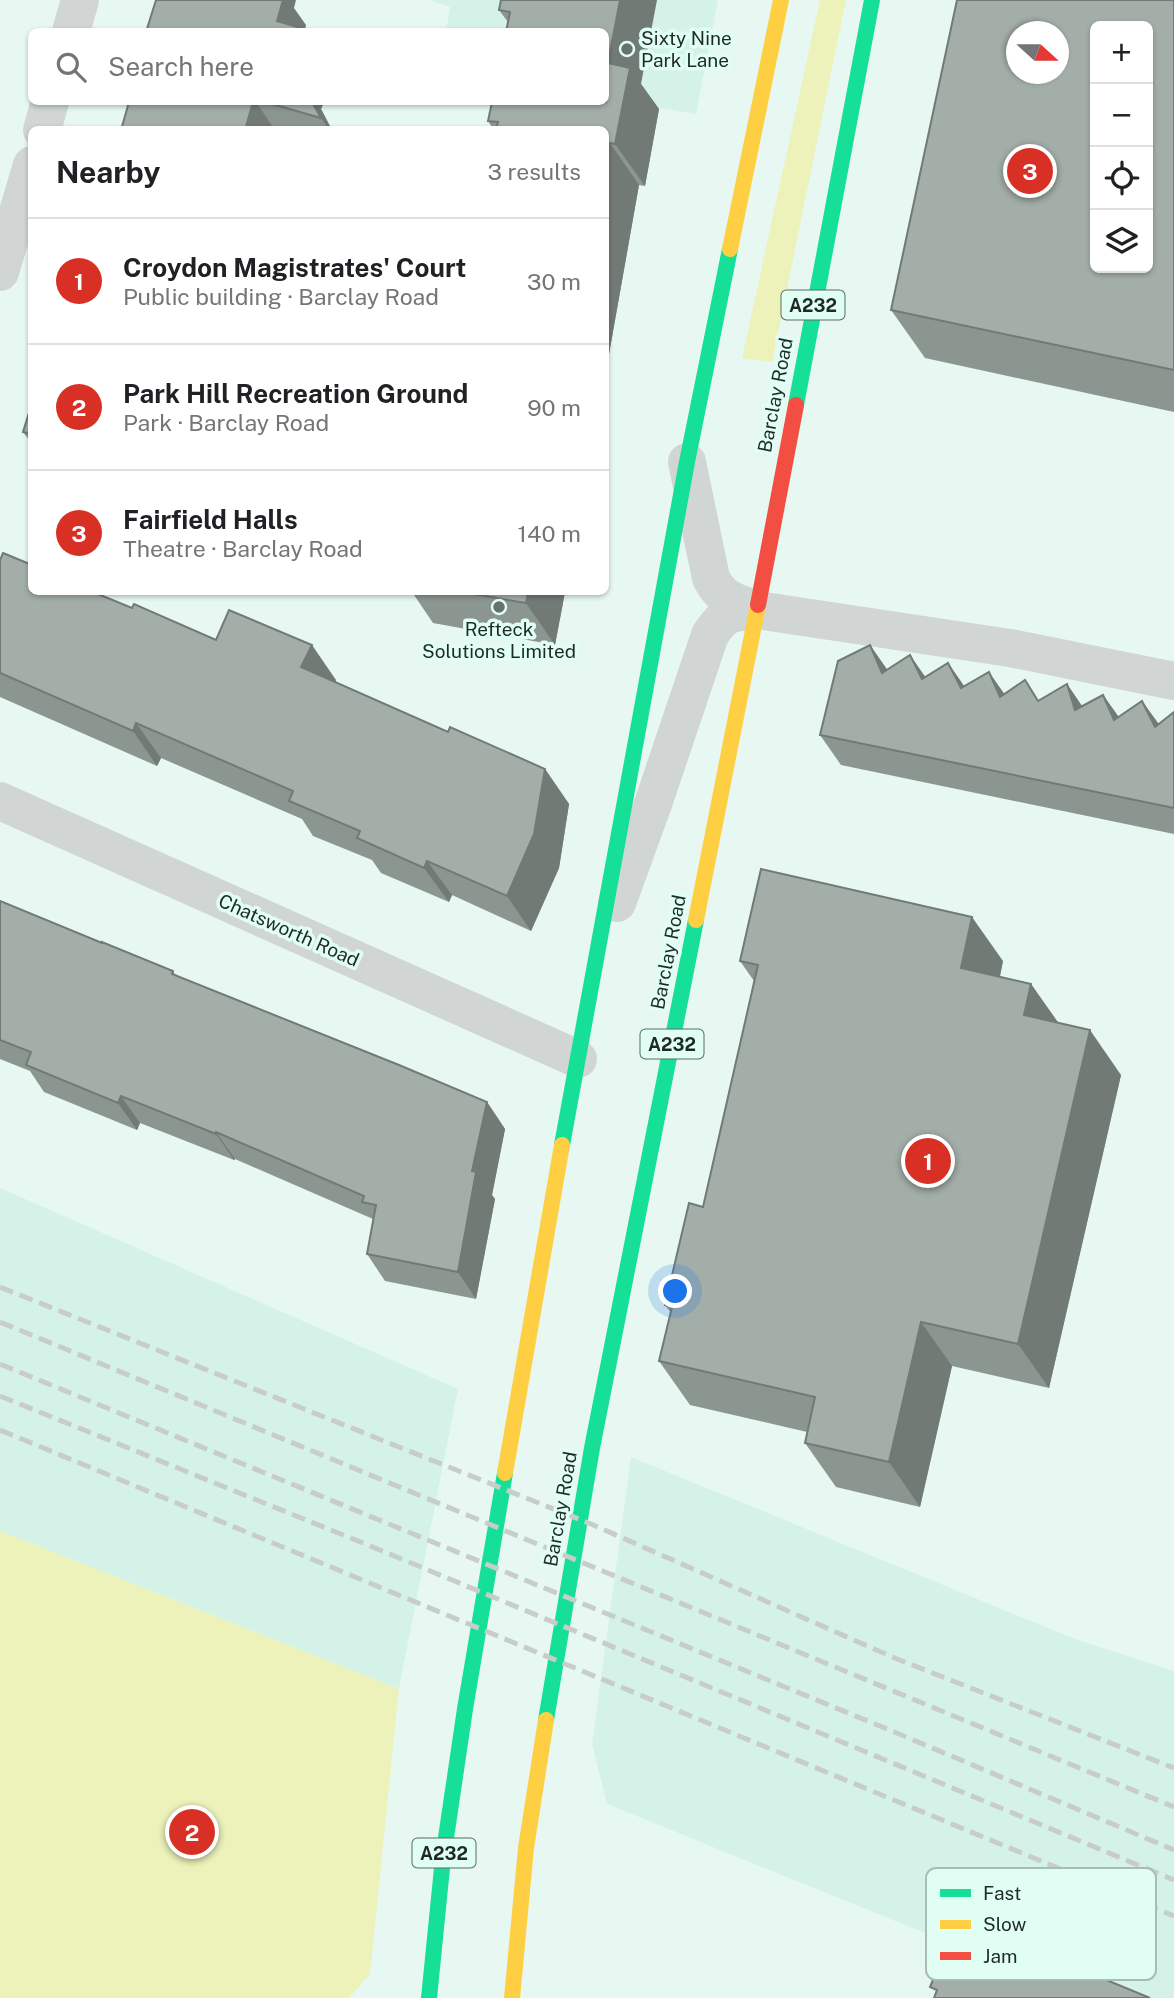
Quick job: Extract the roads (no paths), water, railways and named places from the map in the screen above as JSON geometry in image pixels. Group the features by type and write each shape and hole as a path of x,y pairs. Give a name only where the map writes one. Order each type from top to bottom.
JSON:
{"highway":[{"name":"A232","path":"429,1998 443,1857 513,1422 687,462 781,0"},
{"name":"Barclay Road","path":"512,1998 526,1848 592,1448 757,610 872,0"}],"street":[{"path":"72,28 80,0"},
{"path":"43,126 49,105"},
{"path":"0,272 28,178"},
{"path":"687,462 711,578 717,591 729,600 757,610 1010,648 1174,681"},
{"path":"594,967 710,635 720,621 732,613 757,610"},
{"name":"Chatsworth Road","path":"0,801 578,1059"}],"railway":[{"path":"0,1287 591,1524 897,1659 1174,1768"},
{"path":"0,1322 1174,1807"},
{"path":"0,1364 1174,1850"},
{"path":"0,1396 363,1543 1145,1868"},
{"path":"0,1430 1058,1868"},
{"path":"1156,1873 1174,1880"},
{"path":"1156,1909 1174,1916"}],"place":[{"name":"Sixty Nine Park Lane","path":"627,49"},
{"name":"Fairfield Halls","path":"1030,171"},
{"name":"Refteck Solutions Limited","path":"499,607"},
{"name":"Croydon Magistrates' Court","path":"928,1161"},
{"name":"Park Hill Recreation Ground","path":"192,1832"}]}
